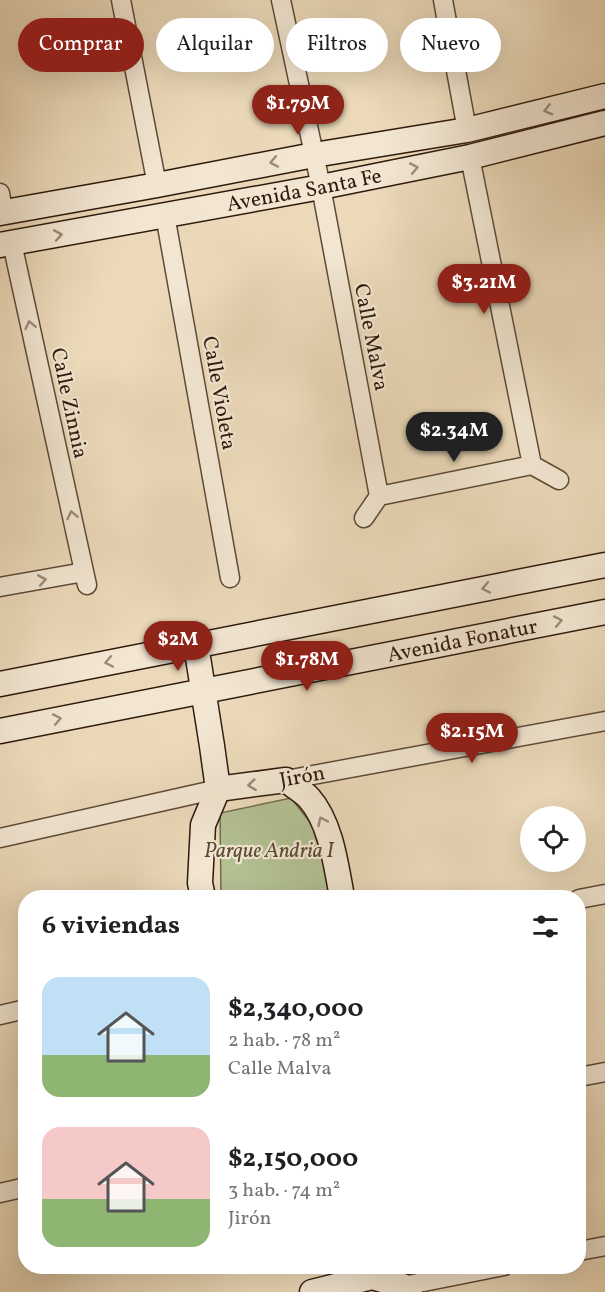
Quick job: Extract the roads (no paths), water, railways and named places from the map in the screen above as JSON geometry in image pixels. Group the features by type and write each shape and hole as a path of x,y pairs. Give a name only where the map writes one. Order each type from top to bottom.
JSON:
{"street":[{"path":"121,0 157,185"},
{"name":"Calle Malva","path":"281,0 321,187 379,496"},
{"path":"443,0 467,130"},
{"name":"Avenida Santa Fe","path":"1,206 157,185 314,155 467,130 605,96"},
{"name":"Avenida Santa Fe","path":"6,244 321,187 470,157 605,123"},
{"path":"470,157 532,465"},
{"name":"Calle Violeta","path":"165,215 230,578"},
{"name":"Calle Zinnia","path":"0,587 86,579 6,244"},
{"path":"364,518 379,496 532,465 559,480"},
{"path":"0,684 605,565"},
{"name":"Avenida Fonatur","path":"0,731 605,612"},
{"path":"196,645 218,789 203,825 202,890"},
{"name":"Jirón","path":"0,838 218,789 286,780 605,721"},
{"path":"286,780 309,797 323,820 333,851 341,890"},
{"path":"586,898 605,894"},
{"path":"0,1015 18,1011"},
{"path":"586,1076 605,1072"},
{"path":"0,1193 18,1189"},
{"path":"586,1250 605,1246"},
{"path":"312,1292 372,1276 407,1289 470,1274"}],"park label":[{"name":"Parque Andria I","path":"269,850"}]}
